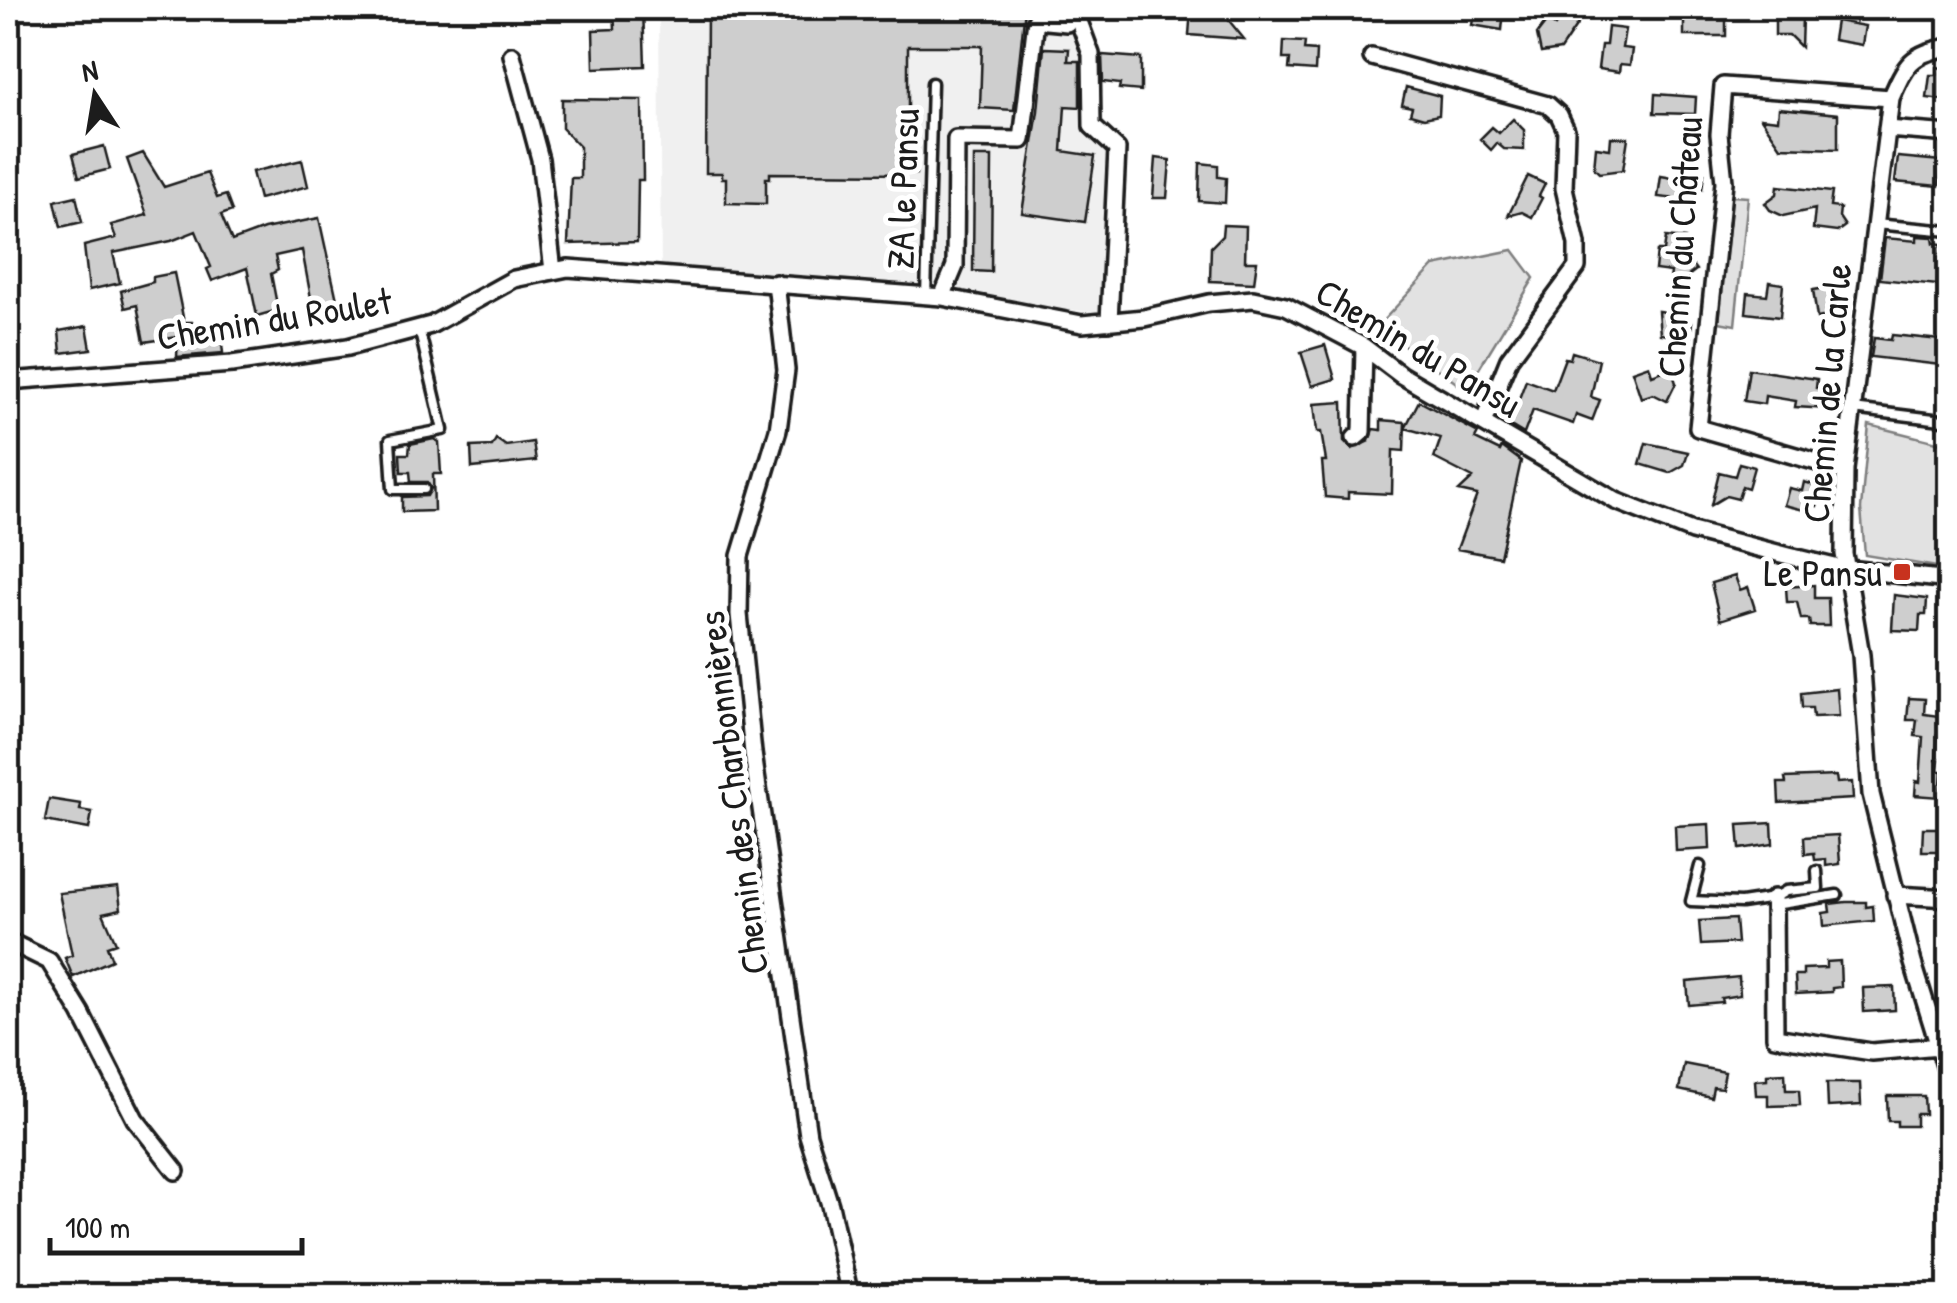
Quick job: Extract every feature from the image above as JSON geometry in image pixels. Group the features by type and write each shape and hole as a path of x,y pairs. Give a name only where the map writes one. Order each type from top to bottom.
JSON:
{"street":[{"path":"934,297 955,266 956,139 1022,140 1036,20 1067,23 1066,8"},
{"path":"1077,8 1091,54 1092,126 1117,149 1110,322"},
{"name":"Chemin de la Carle","path":"1950,48 1927,50 1912,59 1891,98 1845,470 1846,568 1861,655 1871,794 1895,894 1950,1082"},
{"path":"512,55 540,159 553,271"},
{"path":"1372,56 1548,105 1559,115 1566,130 1564,188 1577,267 1509,359 1482,423"},
{"name":"Chemin du Château","path":"1845,470 1698,428 1724,182 1719,134 1723,86 1891,98"},
{"path":"1887,130 1950,134"},
{"name":"Chemin du Roulet","path":"8,380 232,364 348,347 431,325 514,279 568,268 776,283"},
{"name":"Chemin du Pansu","path":"776,283 934,297 1082,324 1144,318 1210,303 1253,299 1286,306 1364,347 1401,375 1631,507 1692,531 1846,568 1950,580"},
{"name":"Chemin des Charbonnières","path":"776,283 786,370 778,430 740,556 739,614 754,753 808,1135 830,1205 850,1296"},
{"path":"1355,438 1362,432 1364,347"},
{"path":"1895,894 1950,898"},
{"path":"1774,901 1775,1037 1872,1052 1938,1046"},
{"path":"8,940 49,961 82,1013 135,1119 176,1171"}],"lane":[{"name":"ZA le Pansu","path":"932,83 934,297"},
{"path":"1876,224 1950,232"},
{"path":"419,328 443,430 390,440 393,489 424,488"},
{"path":"1852,409 1950,421"},
{"path":"1700,866 1691,901 1741,903 1836,896"},
{"path":"1774,901 1786,890 1818,888 1817,871"}],"shaded area":[{"path":"659,8 1090,8 1108,152 1104,313 661,274"},
{"path":"1732,196 1748,197 1735,325 1719,322"},
{"path":"1513,250 1534,278 1466,390 1378,326 1434,266"},
{"path":"1869,425 1949,445 1949,569 1865,555 1861,509"}],"building":[{"path":"614,8 643,8 645,66 594,68 593,30 615,29"},
{"path":"707,8 1025,8 1014,110 980,108 982,46 908,46 908,147 917,147 916,174 770,173 770,178 766,178 766,204 726,203 726,178 722,178 722,173 706,173"},
{"path":"1475,8 1504,11 1502,30 1472,25"},
{"path":"1191,9 1227,12 1226,17 1244,39 1189,35"},
{"path":"1564,12 1579,22 1560,50 1541,53 1537,34 1547,21 1555,26"},
{"path":"1684,15 1726,16 1726,36 1684,36"},
{"path":"1775,16 1802,17 1801,47 1789,35 1775,35"},
{"path":"1836,21 1865,26 1862,45 1833,40"},
{"path":"1608,27 1625,29 1622,48 1632,49 1630,65 1620,64 1619,72 1598,69"},
{"path":"1284,41 1305,42 1304,50 1316,51 1315,71 1289,69 1290,59 1283,59"},
{"path":"1044,48 1069,49 1068,61 1080,61 1080,107 1065,106 1062,151 1095,156 1085,222 1022,213"},
{"path":"1102,55 1141,58 1141,91 1119,89 1120,84 1103,82"},
{"path":"1936,67 1950,69 1950,101 1927,98 1930,75 1936,75"},
{"path":"1406,87 1440,96 1439,115 1424,118 1410,114 1412,107 1402,105"},
{"path":"1655,94 1696,97 1695,114 1654,113"},
{"path":"562,99 642,100 643,180 638,180 637,242 568,244 571,178 580,178 580,147 562,128"},
{"path":"1779,108 1838,114 1838,149 1781,147 1761,118 1778,120"},
{"path":"1513,119 1524,130 1524,150 1504,149 1497,143 1491,150 1480,139 1492,127 1499,133"},
{"path":"1611,137 1628,138 1623,170 1599,173 1594,168 1596,147 1610,149"},
{"path":"104,146 110,169 79,177 73,154"},
{"path":"143,153 164,187 207,173 217,198 226,195 232,211 221,215 232,241 264,229 319,218 339,309 314,314 302,250 275,256 278,270 271,274 278,310 257,316 247,268 212,281 207,269 211,267 196,231 171,241 113,253 120,283 89,290 84,246 116,238 111,225 147,215 127,159"},
{"path":"974,157 992,157 991,272 973,271"},
{"path":"1898,157 1941,161 1939,186 1895,182"},
{"path":"1156,158 1170,160 1167,198 1153,198"},
{"path":"302,160 308,186 259,199 252,172"},
{"path":"1200,163 1218,165 1218,177 1226,178 1225,203 1199,201"},
{"path":"1680,171 1704,174 1702,189 1689,187 1687,200 1658,197 1661,176 1679,179"},
{"path":"1528,176 1545,184 1539,196 1542,198 1532,217 1522,212 1508,216"},
{"path":"1778,186 1832,192 1830,207 1840,208 1839,217 1845,226 1837,232 1813,229 1815,209 1783,216 1770,210 1765,203 1777,194"},
{"path":"76,196 82,222 61,227 55,201"},
{"path":"1223,225 1246,226 1245,261 1257,261 1254,283 1210,281 1211,247 1222,236"},
{"path":"1917,236 1933,237 1934,243 1942,244 1937,285 1880,279 1885,238 1917,241"},
{"path":"1666,237 1685,239 1684,254 1696,270 1683,280 1681,321 1692,322 1690,338 1660,334 1658,311 1666,312 1671,272 1655,270 1657,251 1664,251"},
{"path":"174,273 184,322 192,322 193,327 215,326 215,336 221,335 223,353 177,357 178,337 144,342 137,305 125,308 121,291"},
{"path":"1769,282 1783,284 1780,317 1746,313 1748,293 1767,295"},
{"path":"1832,287 1834,315 1817,318 1813,290"},
{"path":"87,326 91,349 61,353 59,331"},
{"path":"1892,335 1950,341 1950,366 1871,357 1874,338 1891,340"},
{"path":"1325,345 1335,379 1312,386 1301,352"},
{"path":"1572,352 1599,360 1591,397 1600,400 1592,421 1576,415 1573,424 1533,410 1524,434 1509,425 1526,380 1553,390 1565,358 1570,359"},
{"path":"1649,365 1652,375 1671,368 1676,383 1667,401 1653,394 1641,398 1632,371"},
{"path":"1749,369 1817,379 1816,388 1832,390 1830,409 1795,407 1796,401 1765,396 1764,404 1744,401"},
{"path":"1419,401 1478,433 1475,439 1500,451 1502,447 1521,461 1500,557 1457,549 1477,495 1459,491 1473,478 1434,458 1441,438 1405,428"},
{"path":"1343,402 1344,441 1352,449 1369,441 1373,429 1381,430 1381,420 1405,422 1404,451 1393,450 1392,494 1348,492 1348,499 1325,497 1322,461 1326,461 1314,404"},
{"path":"434,439 439,442 441,474 433,474 434,511 402,512 402,497 427,496 431,488 427,482 411,482 410,472 401,472 400,454 409,454 410,444"},
{"path":"496,439 506,446 533,442 536,461 472,468 471,447 492,446"},
{"path":"1646,443 1688,452 1684,465 1670,473 1640,464"},
{"path":"1739,463 1754,467 1748,488 1742,486 1738,499 1726,496 1711,505 1719,472 1735,476"},
{"path":"1804,482 1822,487 1817,506 1810,504 1808,511 1784,505 1789,488 1802,491"},
{"path":"1735,576 1740,590 1748,587 1755,609 1720,620 1711,583"},
{"path":"1814,585 1814,598 1828,598 1829,626 1810,626 1809,619 1801,619 1797,602 1787,602 1786,587"},
{"path":"1894,595 1927,599 1919,631 1892,630"},
{"path":"1837,689 1839,716 1813,717 1812,708 1802,708 1801,693"},
{"path":"1909,698 1925,699 1924,714 1939,716 1936,760 1938,771 1942,771 1940,797 1915,795 1916,781 1920,782 1923,737 1915,736 1917,720 1907,720"},
{"path":"1836,776 1837,783 1852,782 1853,799 1779,803 1778,783 1786,783 1785,778"},
{"path":"49,799 81,804 80,810 92,812 89,829 45,821"},
{"path":"1772,823 1773,844 1740,849 1738,825"},
{"path":"1709,824 1710,849 1676,851 1675,826"},
{"path":"1923,828 1950,828 1950,851 1922,851"},
{"path":"1838,835 1840,864 1826,866 1826,859 1815,860 1814,853 1805,854 1804,837"},
{"path":"118,887 121,909 103,913 116,943 107,946 112,960 73,977 65,958 72,955 59,893"},
{"path":"1829,904 1873,906 1874,921 1824,926 1823,913 1830,912"},
{"path":"1735,919 1737,943 1701,945 1699,921"},
{"path":"1840,961 1841,987 1832,988 1832,992 1796,994 1795,975 1803,975 1803,969 1826,968 1826,962"},
{"path":"1739,977 1740,995 1721,998 1722,1002 1689,1005 1687,982"},
{"path":"1894,987 1895,1010 1864,1012 1863,988"},
{"path":"1684,1064 1725,1072 1722,1088 1713,1087 1711,1097 1679,1090"},
{"path":"1785,1073 1786,1090 1799,1090 1800,1105 1768,1106 1768,1095 1756,1095 1755,1080 1767,1079 1767,1074"},
{"path":"1827,1083 1860,1083 1861,1105 1828,1107"},
{"path":"1887,1096 1924,1096 1925,1114 1916,1114 1916,1126 1897,1126 1897,1121 1888,1121"}],"place":[{"name":"Le Pansu","path":"1902,572"}]}
